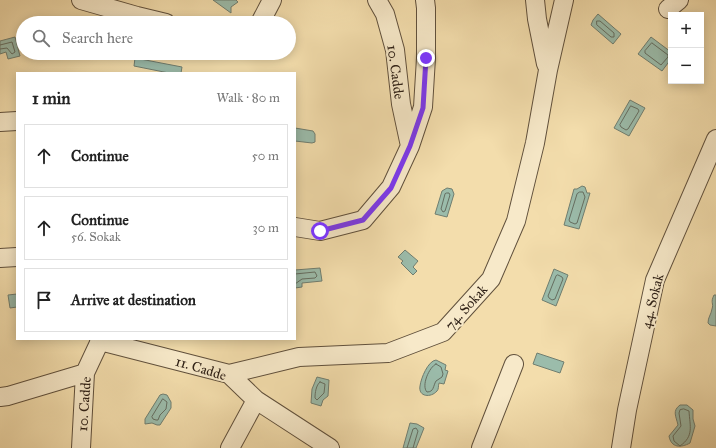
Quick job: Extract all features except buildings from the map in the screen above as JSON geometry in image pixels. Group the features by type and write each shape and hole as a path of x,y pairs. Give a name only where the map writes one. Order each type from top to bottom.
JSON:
{"street":[{"path":"81,0 137,16"},
{"path":"264,16 272,0"},
{"name":"10. Cadde","path":"377,0 385,14 395,50 400,104 410,146"},
{"path":"296,227 320,231 363,220 391,188 410,146 423,108 426,58 425,0"},
{"name":"74. Sokak","path":"535,0 537,19 548,70"},
{"name":"74. Sokak","path":"229,374 299,357 388,353 443,332 491,279 516,221 535,143 548,70 564,0"},
{"path":"0,122 16,121"},
{"name":"44. Sokak","path":"621,448 627,410 655,280 716,139"},
{"path":"0,258 16,257"},
{"name":"10. Cadde","path":"81,448 85,373 99,340"},
{"name":"11. Cadde","path":"99,340 229,374 256,400 330,448"},
{"path":"482,448 514,364"},
{"path":"0,397 8,396 85,373"},
{"path":"230,448 256,400"}],"water":[{"path":"213,0 236,0 238,2 231,7 231,13"},
{"path":"598,14 621,34 613,44 591,25"},
{"path":"15,37 16,57 8,59 6,52 0,54 0,41"},
{"path":"651,37 668,50 668,63 662,71 638,54"},
{"path":"135,60 145,60 182,67 181,72 164,72 134,66"},
{"path":"630,100 645,108 629,136 614,128"},
{"path":"296,128 313,131 315,134 315,142 296,141"},
{"path":"582,186 585,187 587,193 590,193 579,229 564,225 574,189"},
{"path":"447,188 452,189 454,194 447,217 435,214 442,191"},
{"path":"405,250 418,261 413,267 417,271 413,275 401,263 403,261 398,257"},
{"path":"320,268 322,281 302,283 302,287 296,288 296,270"},
{"path":"554,269 568,275 556,306 542,300"},
{"path":"16,294 16,307 10,308 8,295"},
{"path":"714,295 716,295 716,326 708,323"},
{"path":"537,353 564,362 560,373 533,364"},
{"path":"436,360 446,365 445,370 448,371 444,384 439,383 437,391 432,395 423,394 420,390 420,386 425,370 430,363"},
{"path":"317,377 329,380 328,396 323,400 321,406 311,403 312,389"},
{"path":"160,395 167,395 171,402 171,408 160,425 152,423 145,424 145,419"},
{"path":"680,405 687,405 693,410 695,426 690,443 683,446 677,446 672,443 669,436 678,425 675,412"},
{"path":"410,423 417,424 424,428 416,448 403,448"}],"route":[{"path":"320,231 363,220 391,188 410,146 423,108 426,58"}]}
